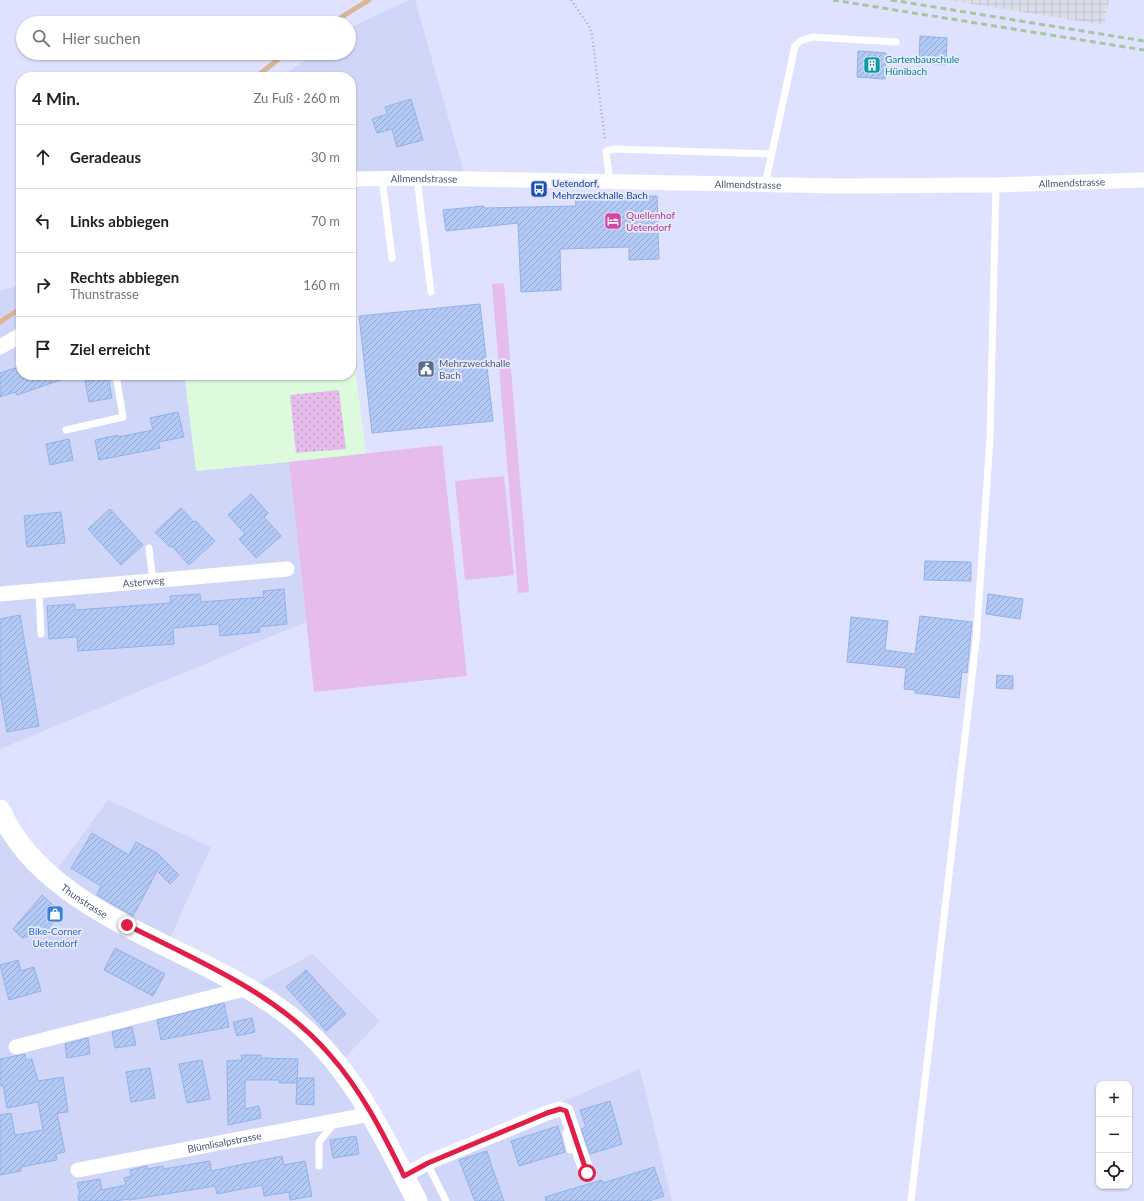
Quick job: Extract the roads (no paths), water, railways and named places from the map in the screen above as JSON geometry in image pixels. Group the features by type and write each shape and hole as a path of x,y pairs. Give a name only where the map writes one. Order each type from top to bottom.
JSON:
{"main road":[{"name":"Thunstrasse","path":"0,810 24,848 51,877 108,915 248,988 287,1014 321,1045 348,1077 371,1114 418,1201"}],"street":[{"name":"Allmendstrasse","path":"356,179 417,178 765,185 996,185 1144,180"},
{"path":"0,347 16,338"},
{"name":"Asterweg","path":"0,594 38,592 287,569"},
{"path":"16,1047 248,988"},
{"path":"404,1176 428,1163 547,1113 560,1109 566,1111 587,1173"},
{"name":"Blümlisalpstrasse","path":"78,1170 371,1114"}],"lane":[{"path":"765,185 770,154 793,52 800,41 812,37 896,42"},
{"path":"610,183 606,150 770,154"},
{"path":"382,178 392,258"},
{"path":"417,178 432,292"},
{"path":"911,1201 976,642 990,445 996,185"},
{"path":"66,430 123,417 117,380"},
{"path":"149,548 153,581"},
{"path":"38,592 41,634"},
{"path":"560,1109 570,1150"},
{"path":"319,1166 319,1142 335,1122"},
{"path":"428,1163 446,1201"}],"waterway":[{"path":"343,16 369,0"},
{"path":"262,72 277,60"},
{"path":"0,322 16,311"}],"railway":[{"path":"833,0 1144,50"},
{"path":"891,0 1144,41"}],"place":[{"name":"Gartenbauschule Hünibach","path":"872,65"},
{"name":"Uetendorf, Mehrzweckhalle Bach","path":"539,189"},
{"name":"Quellenhof Uetendorf","path":"613,221"},
{"name":"Mehrzweckhalle Bach","path":"426,369"},
{"name":"Bike-Corner Uetendorf","path":"55,914"}]}
